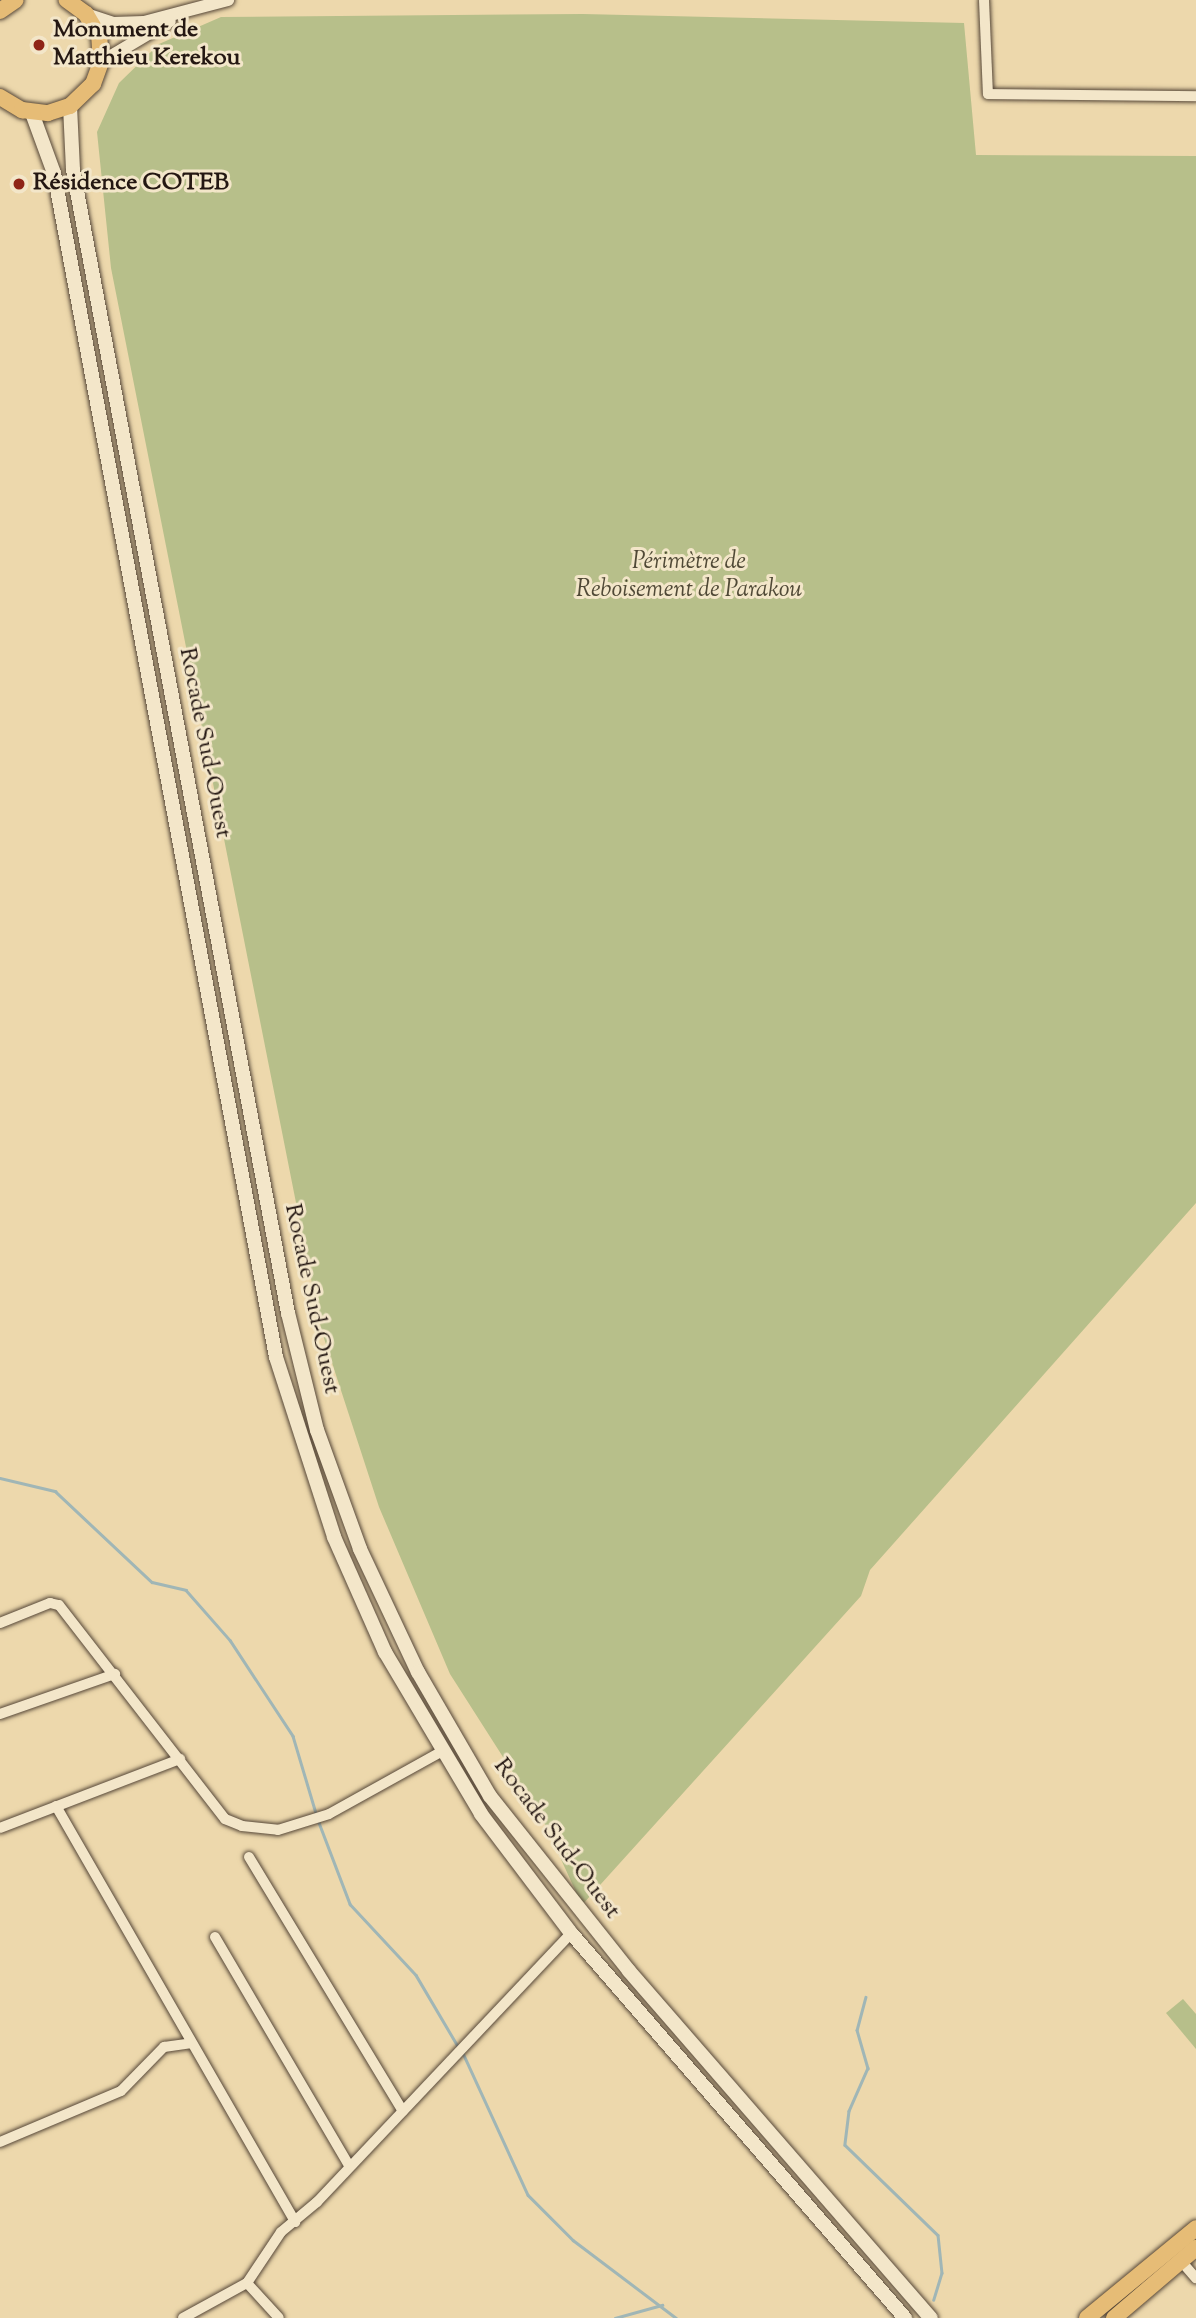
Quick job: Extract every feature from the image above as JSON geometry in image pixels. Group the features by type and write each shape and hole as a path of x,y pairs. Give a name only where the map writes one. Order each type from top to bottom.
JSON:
{"main road":[{"path":"0,11 16,0"},
{"path":"0,97 32,113 70,106 89,91 101,62 99,36 86,14 69,1"},
{"name":"Rocade Sud-Ouest","path":"70,106 73,170 288,1313 317,1430 356,1538 418,1672 491,1796 629,1971 931,2318"},
{"name":"Rocade Sud-Ouest","path":"32,113 54,173 276,1357 334,1537 385,1653 441,1752 571,1934 905,2318"},
{"path":"1087,2318 1196,2228"},
{"path":"1114,2318 1196,2248"}],"street":[{"path":"86,14 127,23 228,0"},
{"path":"984,0 988,94 1196,96"},
{"path":"101,62 192,10"},
{"path":"0,1623 50,1602 59,1605 225,1819 278,1830 330,1814 441,1752"},
{"path":"0,1714 115,1674"},
{"path":"0,1828 180,1759"},
{"path":"56,1806 295,2222"},
{"path":"250,1857 403,2112"},
{"path":"183,2318 247,2283 272,2241 295,2222 403,2112 571,1934"},
{"path":"215,1937 349,2165"},
{"path":"0,2142 121,2091 164,2047 192,2043"},
{"path":"1181,2261 1196,2278"},
{"path":"247,2283 279,2318"}],"green space":[{"name":"Périmètre de Reboisement de Parakou","path":"583,14 964,23 976,155 1196,156 1196,1203 870,1570 861,1596 582,1905 542,1818 450,1674 379,1507 321,1329 111,268 97,132 119,83 159,44 221,17"},
{"path":"1183,1999 1196,2014 1196,2049 1166,2013"}],"waterway":[{"path":"0,1478 55,1491 152,1582 186,1590 230,1640 293,1736 316,1813"},
{"path":"318,1820 350,1904 416,1975 459,2048"},
{"path":"866,1997 857,2030 868,2068 849,2111 845,2145 938,2235 942,2273 934,2300"},
{"path":"463,2053 528,2195 573,2240 676,2318"},
{"path":"615,2318 662,2305"}],"place":[{"name":"Monument de Matthieu Kerekou","path":"39,45"},
{"name":"Résidence COTEB","path":"19,184"}]}
